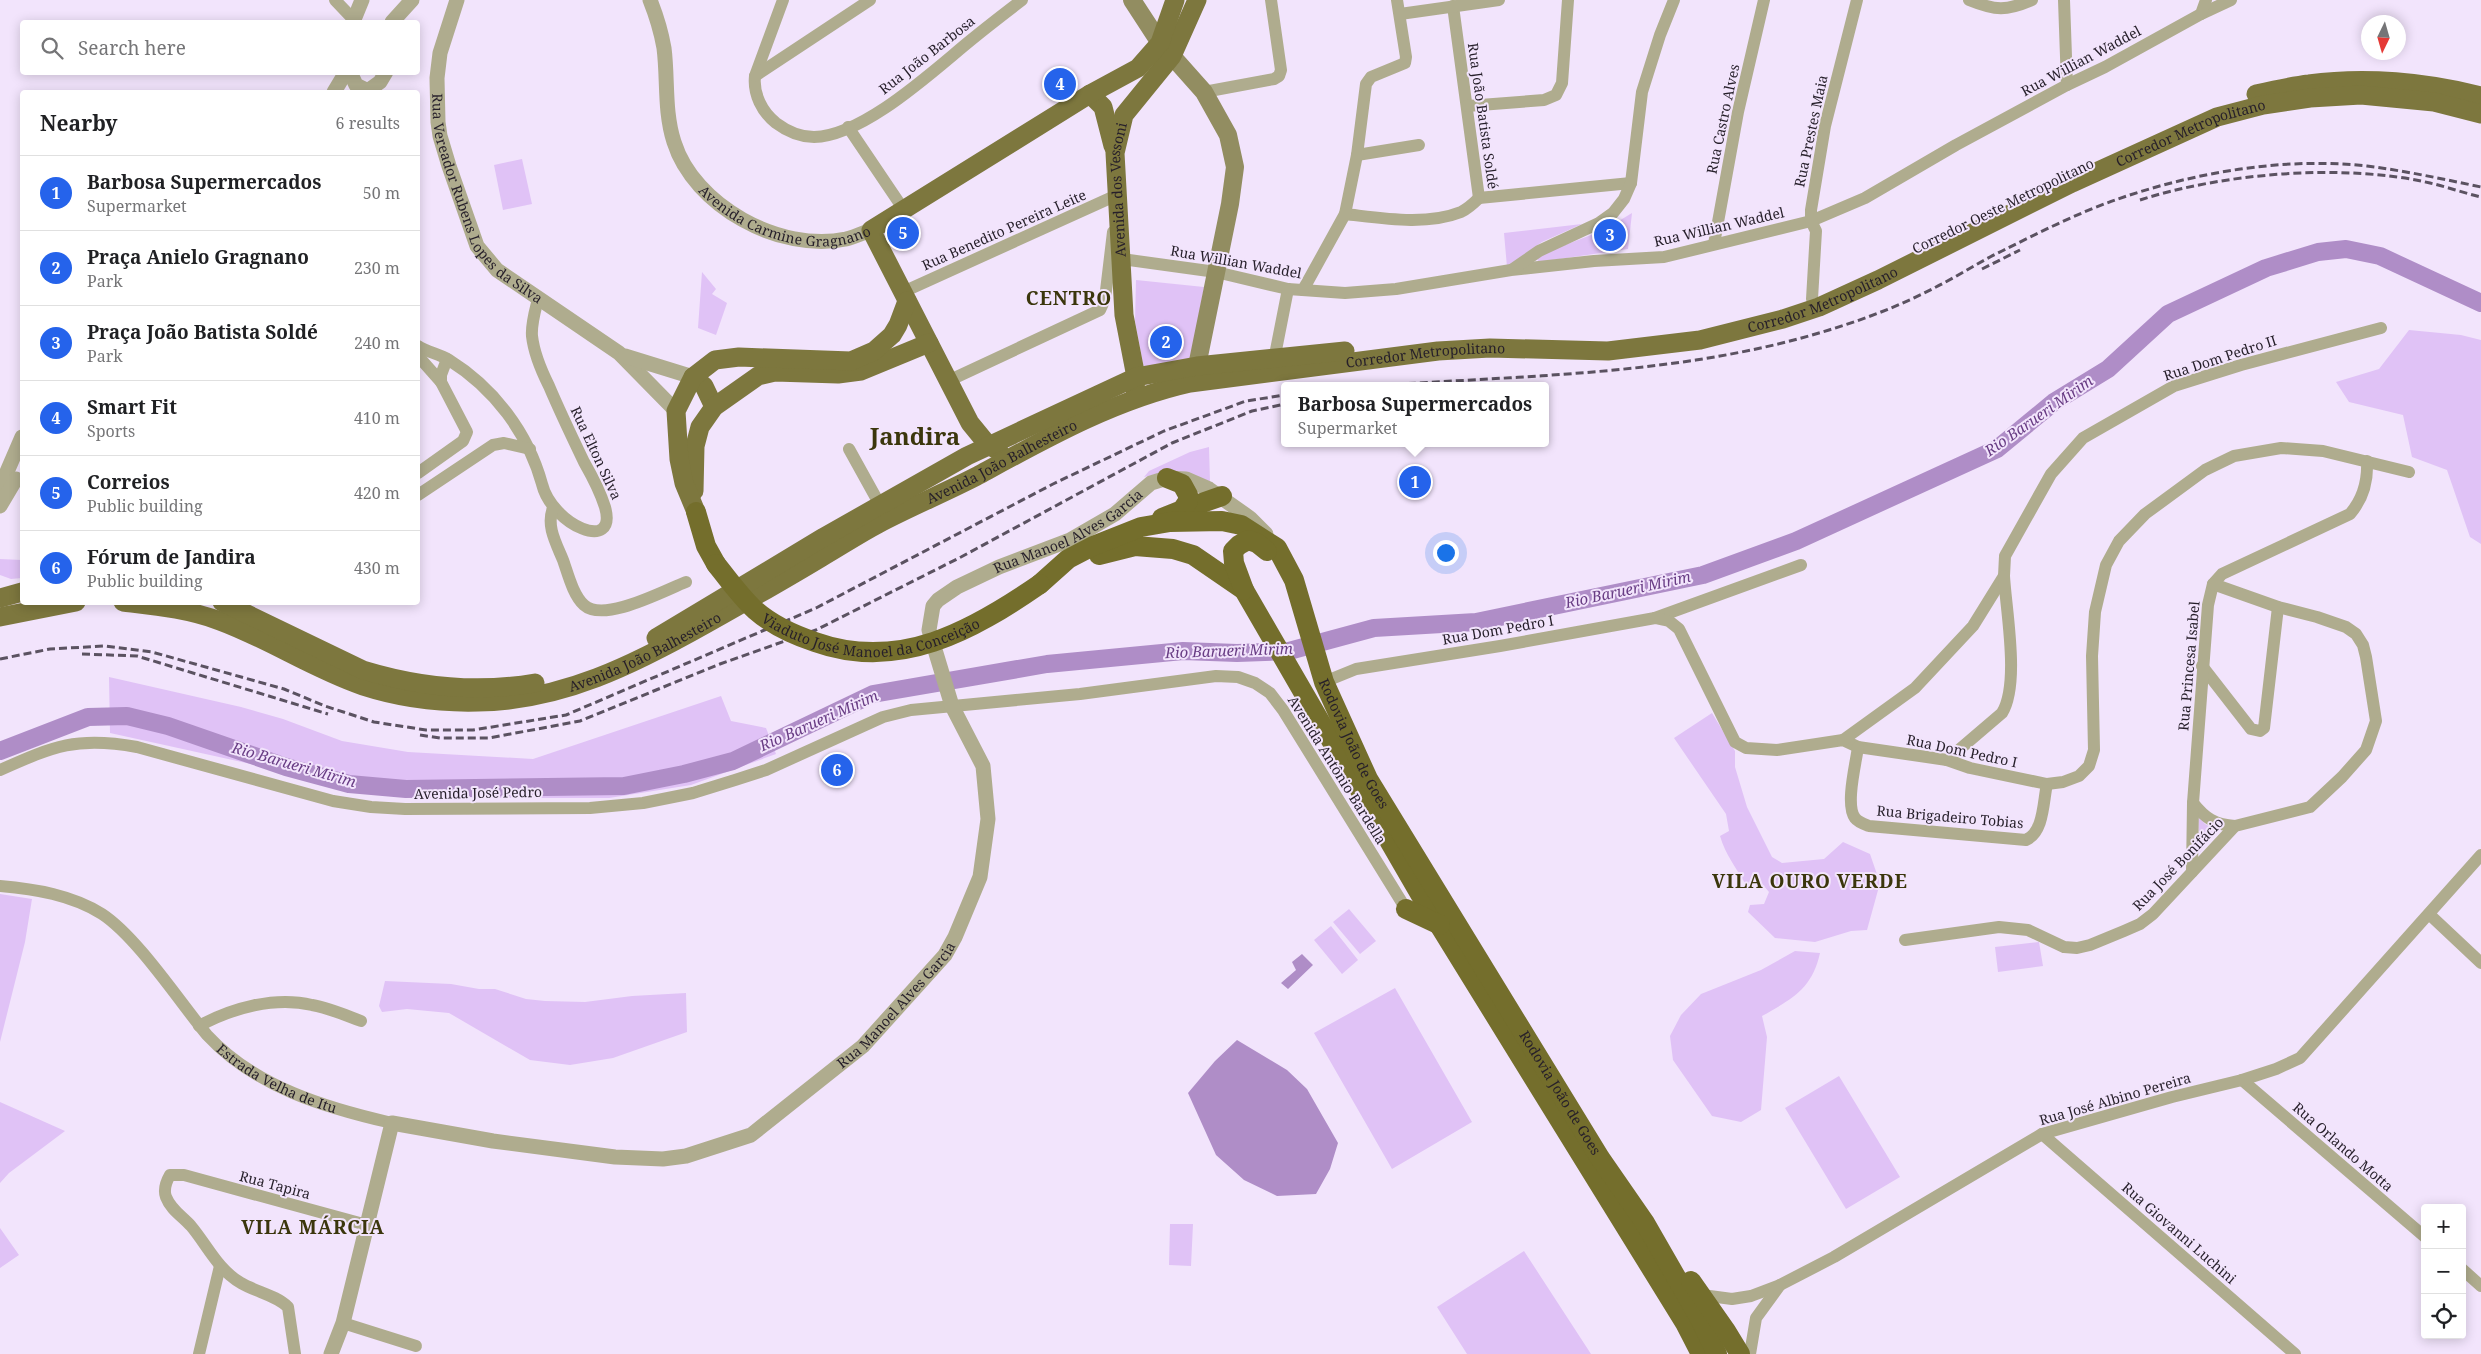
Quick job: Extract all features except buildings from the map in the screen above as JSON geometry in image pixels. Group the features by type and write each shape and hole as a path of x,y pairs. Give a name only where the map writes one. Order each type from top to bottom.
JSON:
{"highway":[{"path":"1167,478 1182,484 1188,495 1182,510"},
{"path":"1047,579 1068,559 1094,546 1182,510 1222,496"},
{"name":"Viaduto José Manoel da Conceição","path":"696,512 706,546 716,564 755,610 778,626 830,648 870,653 913,649 946,639 986,619 1047,579"},
{"path":"1141,527 1170,522 1222,521 1241,525 1282,557"},
{"path":"1244,590 1234,563 1233,551 1239,545 1248,540 1282,557"},
{"path":"1047,579 1109,551 1135,546 1152,546 1194,555 1244,590"},
{"name":"Rodovia João de Goes","path":"1282,557 1294,580 1321,673 1368,779 1600,1158 1646,1223 1700,1318 1717,1354"},
{"name":"Rodovia João de Goes","path":"1244,590 1420,894 1441,925 1685,1323 1701,1354"},
{"path":"1293,676 1315,686 1321,673"},
{"path":"1402,904 1420,894"},
{"path":"1402,904 1441,925"},
{"path":"1646,1223 1702,1295 1740,1354"}],"main road":[{"path":"1132,0 1166,50 1204,92 1228,135 1235,167 1230,204 1197,366"},
{"path":"1166,50 1175,0"},
{"path":"1166,50 1197,0"},
{"name":"Avenida Carmine Gragnano","path":"871,230 1090,94 1138,68 1166,50"},
{"name":"Avenida dos Vessoni","path":"1132,398 1136,378 1124,315 1115,153 1124,115 1166,50"},
{"path":"1117,80 1117,95 1122,100 1132,102"},
{"name":"Corredor Oeste Metropolitano","path":"1197,366 1481,337 1565,342 1620,340 1690,330 1782,309 1812,299 2198,112 2250,95 2310,84 2374,81 2440,87 2481,96"},
{"path":"1090,94 1103,107 1115,153"},
{"name":"Corredor Metropolitano","path":"1132,398 1190,383 1438,351 1490,348 1608,351 1676,344 1746,329 1819,307 2072,183 2217,117 2263,105 2310,98 2362,95 2434,102 2481,114"},
{"path":"871,230 970,423 988,445 1006,453 1017,453"},
{"path":"696,512 679,459 676,411 693,377 715,360 739,357 851,360 874,351 892,335 898,325 905,297"},
{"path":"1746,329 1757,322 1797,309 1812,299"},
{"path":"696,512 694,459 700,427 714,407 758,376 775,372 838,374 861,371 929,343"},
{"name":"Avenida João Balhesteiro","path":"228,605 363,670 406,682 472,688 518,686 562,678 603,664 655,639 880,505 988,445 1136,378 1197,366"},
{"path":"693,377 704,386 714,407"},
{"name":"Avenida João Balhesteiro","path":"148,605 173,608 232,626 361,685 392,694 426,699 479,702 559,692 607,675 654,653 772,588 874,526 1017,453 1132,398"},
{"name":"Rua Vereador Rubens Lopes da Silva","path":"676,411 700,427"},
{"path":"967,456 970,423"},
{"path":"0,598 20,593"},
{"path":"0,617 61,605"}],"street":[{"path":"335,0 353,20"},
{"path":"354,20 362,0"},
{"name":"Avenida Carmine Gragnano","path":"650,0 664,48 669,123 674,142 681,160 703,189 741,219 765,232 803,239 825,240 846,239 871,230"},
{"name":"Rua João Barbosa","path":"783,0 755,76 754,87 761,105 774,122 792,133 802,136 825,136 848,127 896,101 1022,0"},
{"path":"755,76 870,0"},
{"path":"1204,92 1274,79 1279,76 1281,70 1271,0"},
{"path":"1303,290 1345,214 1357,155 1366,84 1371,77 1405,63 1406,58 1398,0"},
{"path":"1400,14 1500,0"},
{"path":"1468,106 1544,100 1556,95 1562,83 1568,0"},
{"path":"1511,270 1539,252 1599,224 1613,213 1624,199 1631,183 1642,92 1660,35 1674,0"},
{"name":"Rua Castro Alves","path":"1714,244 1738,112 1764,0"},
{"name":"Rua Prestes Maia","path":"1812,299 1816,230 1811,221 1811,210 1825,126 1858,0"},
{"path":"1969,0 1989,8 2004,10 2032,0"},
{"path":"2064,0 2067,85"},
{"path":"2201,14 2206,0"},
{"name":"Rua Willian Waddel","path":"1122,258 1216,272 1288,289 1366,292 1511,270 1594,261 1664,257 1811,221 1865,198 1956,144 2105,67 2201,14 2231,0"},
{"path":"394,20 410,4"},
{"path":"403,20 410,4"},
{"name":"Rua Vereador Rubens Lopes da Silva","path":"452,4 437,78 440,136 448,166 476,246 497,270 619,353 648,365 693,377"},
{"name":"Rua João Batista Soldé","path":"1453,6 1480,198 1631,183"},
{"path":"335,90 344,75"},
{"path":"351,75 356,85 364,90"},
{"path":"370,90 380,82 384,75"},
{"path":"848,127 904,210"},
{"path":"1357,155 1418,146"},
{"path":"948,381 1100,310 1105,299 1117,195"},
{"name":"Rua Benedito Pereira Leite","path":"905,297 1117,195"},
{"path":"1345,214 1383,218 1444,217 1463,211 1480,198"},
{"path":"1276,350 1288,289"},
{"name":"Rua Elton Silva","path":"420,347 447,359 479,383 503,408 530,449 543,490 553,508 574,526 587,531 597,530 603,526 607,518 602,498 565,423 534,351 532,335 538,299"},
{"name":"Rua Dom Pedro II","path":"1843,740 1915,688 1973,626 2004,576 2005,556 2051,474 2083,438 2174,386 2241,365 2381,328"},
{"name":"Rua Vereador Rubens Lopes da Silva","path":"619,353 676,411"},
{"path":"420,358 441,382 468,432 463,441 420,472"},
{"path":"441,382 441,375 447,359"},
{"path":"0,488 20,442"},
{"path":"420,494 493,445 504,443 530,449"},
{"name":"Rua Dom Pedro I","path":"1843,740 1858,746 1947,760 1970,768 2047,784 2063,782 2079,776 2089,766 2094,750 2092,656 2100,588 2106,565 2119,541 2145,514 2205,470 2234,456 2281,448 2302,448 2367,461 2409,472"},
{"path":"849,449 880,505"},
{"path":"2202,666 2252,729 2260,731 2264,728 2278,607 2213,584 2222,574 2350,514 2360,502 2368,474 2367,461"},
{"path":"0,506 20,466"},
{"name":"Rua Manoel Alves Garcia","path":"615,1158 663,1159 686,1156 751,1135 863,1046 944,955 955,938 980,877 988,819 983,766 950,701 929,630 933,606 938,600 957,586 999,567 1070,540 1115,514 1151,483 1167,478 1186,478 1198,482 1222,496 1250,518 1282,557"},
{"path":"553,508 550,518 553,534 576,592 584,605 592,610 612,611 686,582"},
{"name":"Rua Dom Pedro I","path":"1321,673 1500,646 1655,618 1801,565"},
{"path":"1947,760 2002,712 2008,703 2012,682 2004,576"},
{"name":"Rua Princesa Isabel","path":"2192,872 2193,803 2202,666 2208,605 2213,584"},
{"name":"Rua José Bonifácio","path":"1905,940 2000,927 2028,930 2064,947 2077,948 2090,945 2140,924 2153,914 2235,826 2310,806 2342,777 2366,750 2376,721 2373,694 2363,645 2356,634 2346,627 2278,607"},
{"path":"1655,618 1669,621 1679,629 1735,742 1746,748 1778,750 1843,740"},
{"name":"Avenida Antônio Bardella","path":"950,701 1080,694 1214,676 1238,677 1255,683 1270,693 1299,734 1402,904"},
{"name":"Avenida José Pedro","path":"0,770 60,745 112,742 333,801 371,807 405,809 590,808 643,803 693,793 766,770 883,717 950,701"},
{"name":"Rua Brigadeiro Tobias","path":"1858,746 1851,802 1852,811 1855,818 1869,826 2026,840 2031,838 2039,826 2047,784"},
{"path":"2193,803 2212,822 2235,826"},
{"name":"Rua José Albino Pereira","path":"1702,1295 1732,1299 1751,1296 1780,1285 1834,1257 2042,1134 2172,1097 2242,1080 2300,1058 2430,915 2481,855"},
{"name":"Estrada Velha de Itu","path":"0,886 28,889 63,897 83,904 103,915 123,931 199,1026 225,1053 249,1071 270,1082 335,1109 392,1123 493,1142 615,1158"},
{"path":"2430,915 2481,963"},
{"path":"199,1026 219,1015 249,1007 282,1002 311,1004 361,1021"},
{"name":"Rua Orlando Motta","path":"2242,1080 2421,1234"},
{"path":"331,1354 343,1323 392,1123"},
{"name":"Rua Giovanni Luchini","path":"2042,1134 2295,1354"},
{"name":"Rua Tapira","path":"220,1266 190,1225 173,1209 165,1196 166,1182 170,1175 176,1174 367,1225"},
{"path":"199,1354 220,1266 240,1283 276,1298 288,1307 295,1354"},
{"path":"2466,1273 2481,1286"},
{"name":"Rua José Albino Pereira","path":"1750,1354 1756,1318 1780,1285"},
{"path":"343,1323 416,1346"}],"shaded area":[{"path":"522,159 532,204 503,210 494,165"},
{"path":"1632,213 1628,249 1539,262 1537,259 1539,255 1604,230"},
{"path":"1582,224 1542,242 1507,267 1504,233"},
{"path":"702,272 716,289 712,294 727,303 716,335 698,328"},
{"path":"1136,280 1204,287 1190,362 1144,369 1135,321"},
{"path":"2409,330 2461,335 2481,340 2481,544 2470,537 2447,470 2412,457 2403,415 2349,402 2336,382 2379,369"},
{"path":"1209,447 1210,482 1169,471 1144,477 1149,471 1190,452"},
{"path":"0,559 20,560 20,578 11,579 0,575"},
{"path":"109,677 241,707 283,719 342,741 408,752 533,759 721,696 731,721 766,728 776,754 691,785 609,798 482,798 369,790 110,733"},
{"path":"1712,713 1735,751 1735,767 1747,807 1772,857 1782,863 1824,859 1843,842 1870,854 1880,883 1867,930 1851,931 1815,942 1775,938 1748,912 1750,905 1764,904 1769,892 1758,879 1746,885 1728,855 1720,836 1729,831 1726,814 1674,738"},
{"path":"2198,816 2205,824 2217,831 2200,852"},
{"path":"0,894 32,899 25,942 0,1042"},
{"path":"1349,909 1376,941 1360,954 1333,922"},
{"path":"1331,926 1358,960 1342,974 1314,940"},
{"path":"2039,942 2043,966 1998,972 1995,947"},
{"path":"1795,951 1820,953 1812,976 1799,992 1762,1016 1767,1037 1761,1110 1741,1122 1712,1116 1673,1060 1670,1036 1681,1015 1701,994 1761,970"},
{"path":"1302,954 1313,965 1288,989 1281,983 1296,970 1292,962"},
{"path":"385,981 451,984 479,989 495,989 526,999 545,1001 585,1002 632,996 686,993 687,1032 613,1058 570,1065 530,1060 449,1013 407,1009 382,1012 379,1006"},
{"path":"1395,988 1472,1122 1392,1169 1314,1033"},
{"path":"1237,1040 1287,1070 1307,1089 1338,1143 1330,1169 1316,1194 1277,1196 1244,1180 1216,1155 1188,1093 1215,1061"},
{"path":"1839,1076 1900,1177 1846,1209 1785,1108"},
{"path":"0,1102 65,1131 9,1173 0,1183"},
{"path":"1170,1224 1193,1224 1191,1266 1169,1265"},
{"path":"0,1228 19,1255 0,1268"},
{"path":"1524,1251 1591,1354 1467,1354 1437,1307"}],"waterway":[{"name":"Rio Barueri Mirim","path":"0,751 88,717 127,716 168,726 286,767 349,784 406,789 624,786 684,774 733,761 873,694 1047,664 1183,651 1237,653 1289,651 1374,628 1476,622 1703,575 1796,541 1997,449 2054,402 2108,369 2168,314 2266,268 2318,252 2346,249 2380,256 2481,303"}],"railway":[{"path":"1441,382 1545,376 1660,365 1717,357 1829,330 1897,306 1923,294 1993,255 2074,216 2148,189 2209,174 2272,165 2336,164 2396,170 2481,187"},
{"path":"2140,200 2209,183 2246,177 2323,172 2360,173 2396,177 2430,183 2481,197"},
{"path":"1982,269 2020,250"},
{"path":"0,659 50,649 104,646 152,652 284,689 325,706 374,722 426,730 473,730 566,715 816,608 1053,484 1164,431 1246,401 1281,396"},
{"path":"420,735 440,738 489,738 580,721 720,664 816,630 961,557 1172,443 1252,411 1281,405"},
{"path":"82,654 137,656 328,714"}],"place":[{"name":"Smart Fit","path":"1060,84"},
{"name":"Correios","path":"903,233"},
{"name":"Praça João Batista Soldé","path":"1610,235"},
{"name":"Praça Anielo Gragnano","path":"1166,342"},
{"name":"Barbosa Supermercados","path":"1415,482"},
{"name":"Fórum de Jandira","path":"837,770"}],"district":[{"name":"CENTRO","path":"1069,298"},
{"name":"Jandira","path":"915,437"},
{"name":"VILA OURO VERDE","path":"1810,881"},
{"name":"VILA MÁRCIA","path":"313,1227"}]}
